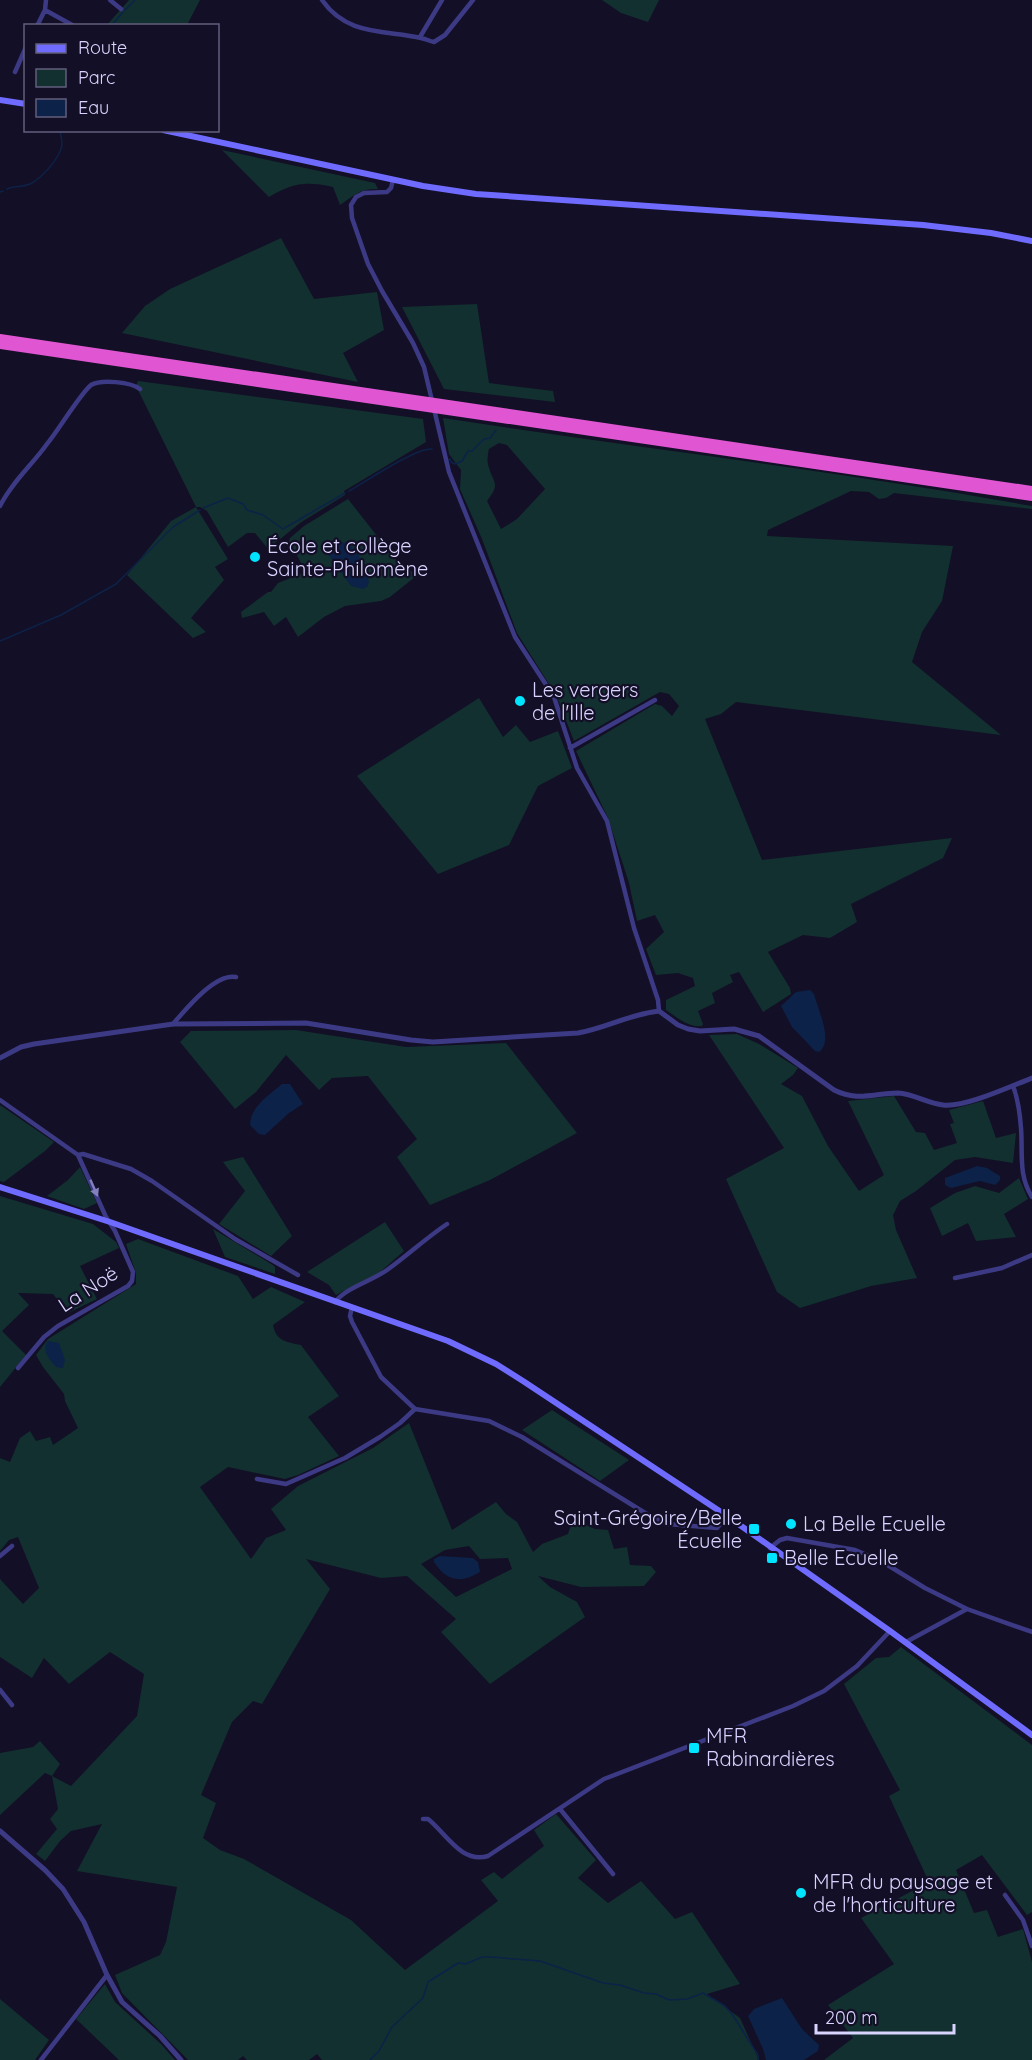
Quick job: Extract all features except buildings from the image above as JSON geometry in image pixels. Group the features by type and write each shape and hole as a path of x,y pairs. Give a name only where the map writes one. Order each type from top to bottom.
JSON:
{"highway":[{"path":"0,338 1032,489"},
{"path":"0,345 1032,496"}],"main road":[{"path":"0,98 24,102"},
{"path":"172,132 393,180 476,194 923,225 991,233 1032,241"},
{"path":"0,1187 110,1222 448,1341 496,1364 727,1516 906,1642 1032,1735"}],"street":[{"path":"38,24 45,10 46,0"},
{"path":"110,0 122,9"},
{"path":"322,0 333,14 354,26 420,37 432,42 438,41 453,26 473,0"},
{"path":"420,37 442,0"},
{"path":"45,10 70,24"},
{"path":"15,72 24,53"},
{"path":"393,180 387,192 364,193 356,197 351,205 368,264 419,354 430,389 448,472 515,637 557,704 577,768 607,821 634,928 658,1000 659,1011"},
{"path":"0,506 2,496 93,384 129,383 140,389"},
{"path":"570,748 655,700"},
{"path":"172,1024 213,985 226,978 236,977"},
{"path":"0,1058 13,1050 34,1044 172,1024 306,1023 411,1041 433,1042 578,1033 647,1012 659,1011 678,1025 688,1029 700,1031 734,1029 759,1036 834,1090 845,1095 859,1097 897,1093 947,1106 959,1104 1032,1078"},
{"path":"1013,1086 1021,1129 1022,1173 1032,1197"},
{"path":"0,1100 78,1155 110,1222"},
{"path":"78,1155 92,1156 131,1169 235,1239 298,1275"},
{"name":"La Noë","path":"18,1368 44,1337 58,1326 128,1286 132,1281 133,1272 110,1222"},
{"path":"335,1302 341,1295 373,1280 447,1224"},
{"path":"955,1278 1002,1268 1032,1255"},
{"path":"351,1308 352,1322 381,1377 414,1409 489,1421 522,1437 650,1516 668,1524 717,1528 727,1516"},
{"path":"257,1479 286,1484 296,1480 345,1458 380,1437 400,1423 414,1409"},
{"path":"770,1548 780,1540 787,1538 855,1550 881,1561 925,1588 967,1609 1032,1632"},
{"path":"0,1556 12,1546"},
{"path":"906,1642 967,1609"},
{"path":"423,1819 428,1819 437,1826 463,1853 478,1858 488,1856 604,1779 793,1706 824,1691 857,1666 890,1631"},
{"path":"0,1690 12,1705"},
{"path":"560,1809 612,1874"},
{"path":"0,1831 63,1889 84,1922 107,1975 122,2002 150,2026 181,2060"},
{"path":"1005,1895 1023,1920 1032,1946"},
{"path":"41,2060 107,1975"}],"green space":[{"path":"129,0 200,0 188,24 108,24"},
{"path":"602,0 659,0 648,22 621,13"},
{"path":"222,150 375,183 378,189 362,191 340,205 333,187 315,184 292,186 269,197"},
{"path":"281,238 314,299 377,292 384,330 343,353 358,382 122,333 145,306 170,289"},
{"path":"477,304 489,383 553,391 555,402 444,389 402,307"},
{"path":"138,381 423,419 426,442 344,491 345,495 300,523 268,549 255,533 247,533 228,547 207,511 196,507 136,386"},
{"path":"443,418 812,471 1032,506 1032,509 894,493 879,499 869,492 851,491 768,530 767,536 953,546 942,601 922,632 912,662 1001,735 736,702 721,714 705,719 762,860 952,838 943,858 851,904 857,922 830,938 803,935 768,952 790,988 791,994 763,1012 739,972 730,975 733,982 712,993 715,1003 698,1011 702,1026 687,1024 666,1010 666,1000 695,986 693,978 678,973 656,975 646,949 664,932 655,915 637,921 629,883 608,818 576,751 655,704 662,706 672,716 679,706 669,694 660,692 574,741 557,697 517,633 482,539 460,489 461,470 449,454","holes":["499,443 507,445 545,489 517,519 501,529 487,501 495,486 488,464 488,456 489,449"]},
{"path":"348,499 404,570 410,570 416,575 415,577 390,597 381,601 345,606 324,617 298,637 286,617 274,626 264,612 242,618 241,612 271,592 278,583 306,572 289,541 290,538 304,526"},
{"path":"196,507 228,559 215,567 224,580 191,618 206,632 193,638 127,575 171,521"},
{"path":"479,698 503,737 516,725 530,742 558,731 572,768 538,786 509,845 438,874 357,776"},
{"path":"296,1030 406,1047 506,1043 577,1133 490,1180 430,1205 397,1157 417,1139 368,1076 332,1078 319,1090 286,1055 256,1092 235,1109 180,1042 191,1031"},
{"path":"737,1034 759,1044 798,1068 781,1084 802,1096 828,1146 859,1191 884,1175 848,1101 894,1096 916,1132 925,1133 934,1150 957,1143 950,1124 954,1123 949,1110 983,1101 996,1138 1016,1133 1013,1163 975,1157 955,1160 900,1201 893,1215 896,1230 917,1278 871,1286 800,1308 777,1292 726,1179 784,1148 709,1035"},
{"path":"0,1105 54,1142 4,1182 0,1181"},
{"path":"243,1157 292,1236 271,1256 219,1224 245,1191 223,1162"},
{"path":"80,1167 97,1203 84,1209 47,1196 68,1180"},
{"path":"1019,1178 1028,1199 1004,1214 1016,1237 976,1241 968,1223 942,1236 930,1208 955,1193 975,1186 999,1193"},
{"path":"0,1196 93,1224 116,1242 119,1248 80,1266 97,1299 68,1313 53,1294 18,1293 29,1305 2,1331 26,1355 0,1387"},
{"path":"385,1222 404,1251 379,1273 336,1295 329,1285 307,1272"},
{"path":"213,1229 273,1265 275,1274 225,1257"},
{"path":"138,1239 238,1276 253,1299 271,1287 305,1302 273,1325 274,1330 282,1340 301,1345 339,1396 308,1417 339,1456 285,1479 228,1467 200,1487 251,1559 266,1538 286,1530 271,1509 298,1486 373,1448 409,1423 452,1530 496,1502 517,1522 533,1552 542,1544 568,1534 573,1519 595,1529 608,1530 614,1549 627,1547 630,1565 651,1566 656,1572 644,1586 581,1587 538,1576 550,1587 577,1602 585,1617 490,1684 441,1632 456,1619 407,1576 381,1578 306,1559 330,1589 262,1704 253,1701 232,1722 201,1795 216,1803 203,1838 220,1850 244,1859 351,1920 405,1970 498,1901 481,1880 494,1872 502,1879 544,1846 534,1830 556,1814 596,1860 578,1878 608,1903 641,1881 675,1919 692,1912 740,1984 707,1994 740,2018 759,2060 322,2060 317,2054 309,2060 247,2060 243,2056 238,2060 188,2060 122,1993 115,1975 160,1955 166,1942 177,1887 77,1871 102,1824 71,1831 45,1861 36,1854 57,1829 50,1819 58,1809 52,1776 71,1786 137,1716 144,1674 110,1652 69,1684 44,1658 32,1678 0,1657 0,1579 23,1604 39,1588 18,1537 9,1540 0,1551 0,1458 10,1462 20,1438 30,1431 36,1441 50,1437 53,1445 78,1428 64,1394 36,1355 48,1339 136,1284 136,1273 126,1244","holes":["469,1546 480,1559 508,1558 512,1569 456,1597 421,1564 445,1550"]},
{"path":"552,1410 629,1460 600,1481 522,1430"},
{"path":"901,1647 1032,1745 1032,1912 1027,1915 982,1855 956,1870 974,1913 987,1910 998,1937 1023,1929 1032,1962 1032,2060 824,2060 853,2038 828,2005 894,1964 861,1918 929,1882 889,1796 900,1790 844,1684 876,1658 889,1657"},
{"path":"40,1741 60,1764 52,1776 45,1773 0,1815 0,1753 33,1747"},
{"path":"105,1984 115,2002 175,2060 119,2060 76,2019"},
{"path":"0,1999 49,2040 35,2060 0,2060"}],"water":[{"path":"347,542 357,552 369,581 368,586 363,589 351,586 328,554 335,545"},
{"path":"810,990 814,994 825,1033 825,1041 819,1052 815,1051 792,1027 781,1006 796,992"},
{"path":"282,1084 290,1084 303,1104 289,1113 265,1135 259,1134 250,1125 253,1113 261,1102"},
{"path":"977,1166 987,1168 1000,1176 1000,1180 995,1185 980,1181 951,1188 945,1185 945,1178"},
{"path":"48,1341 59,1343 65,1360 63,1368 56,1367 49,1358 45,1348"},
{"path":"440,1556 473,1558 478,1562 480,1572 460,1579 449,1577 434,1562 434,1559"},
{"path":"782,1998 802,2029 819,2045 818,2051 804,2060 766,2060 748,2016 754,2009"}],"waterway":[{"path":"125,10 135,0"},
{"path":"113,24 123,12"},
{"path":"7,189 30,184 50,167 61,150 60,132"},
{"path":"448,460 450,459 455,464 462,461 468,451 472,451 484,439 490,438 496,430"},
{"path":"349,491 403,459 432,449"},
{"path":"203,508 228,498 243,504 247,510 263,515 283,529 345,493"},
{"path":"0,641 61,615 116,584 173,527 200,510"},
{"path":"370,2060 379,2051 392,2027 423,1998 428,1982 458,1963 466,1964 482,1957 540,1961 603,1983 656,1994 669,2000 687,1999 703,1993 725,2006 732,2014 758,2055 758,2060"}],"place":[{"name":"École et collège Sainte-Philomène","path":"255,557"},
{"name":"Les vergers de l'Ille","path":"520,701"},
{"name":"La Belle Ecuelle","path":"791,1524"},
{"name":"Saint-Grégoire/Belle Écuelle","path":"754,1529"},
{"name":"Belle Ecuelle","path":"772,1558"},
{"name":"MFR Rabinardières","path":"694,1748"},
{"name":"MFR du paysage et de l'horticulture","path":"801,1893"}]}
